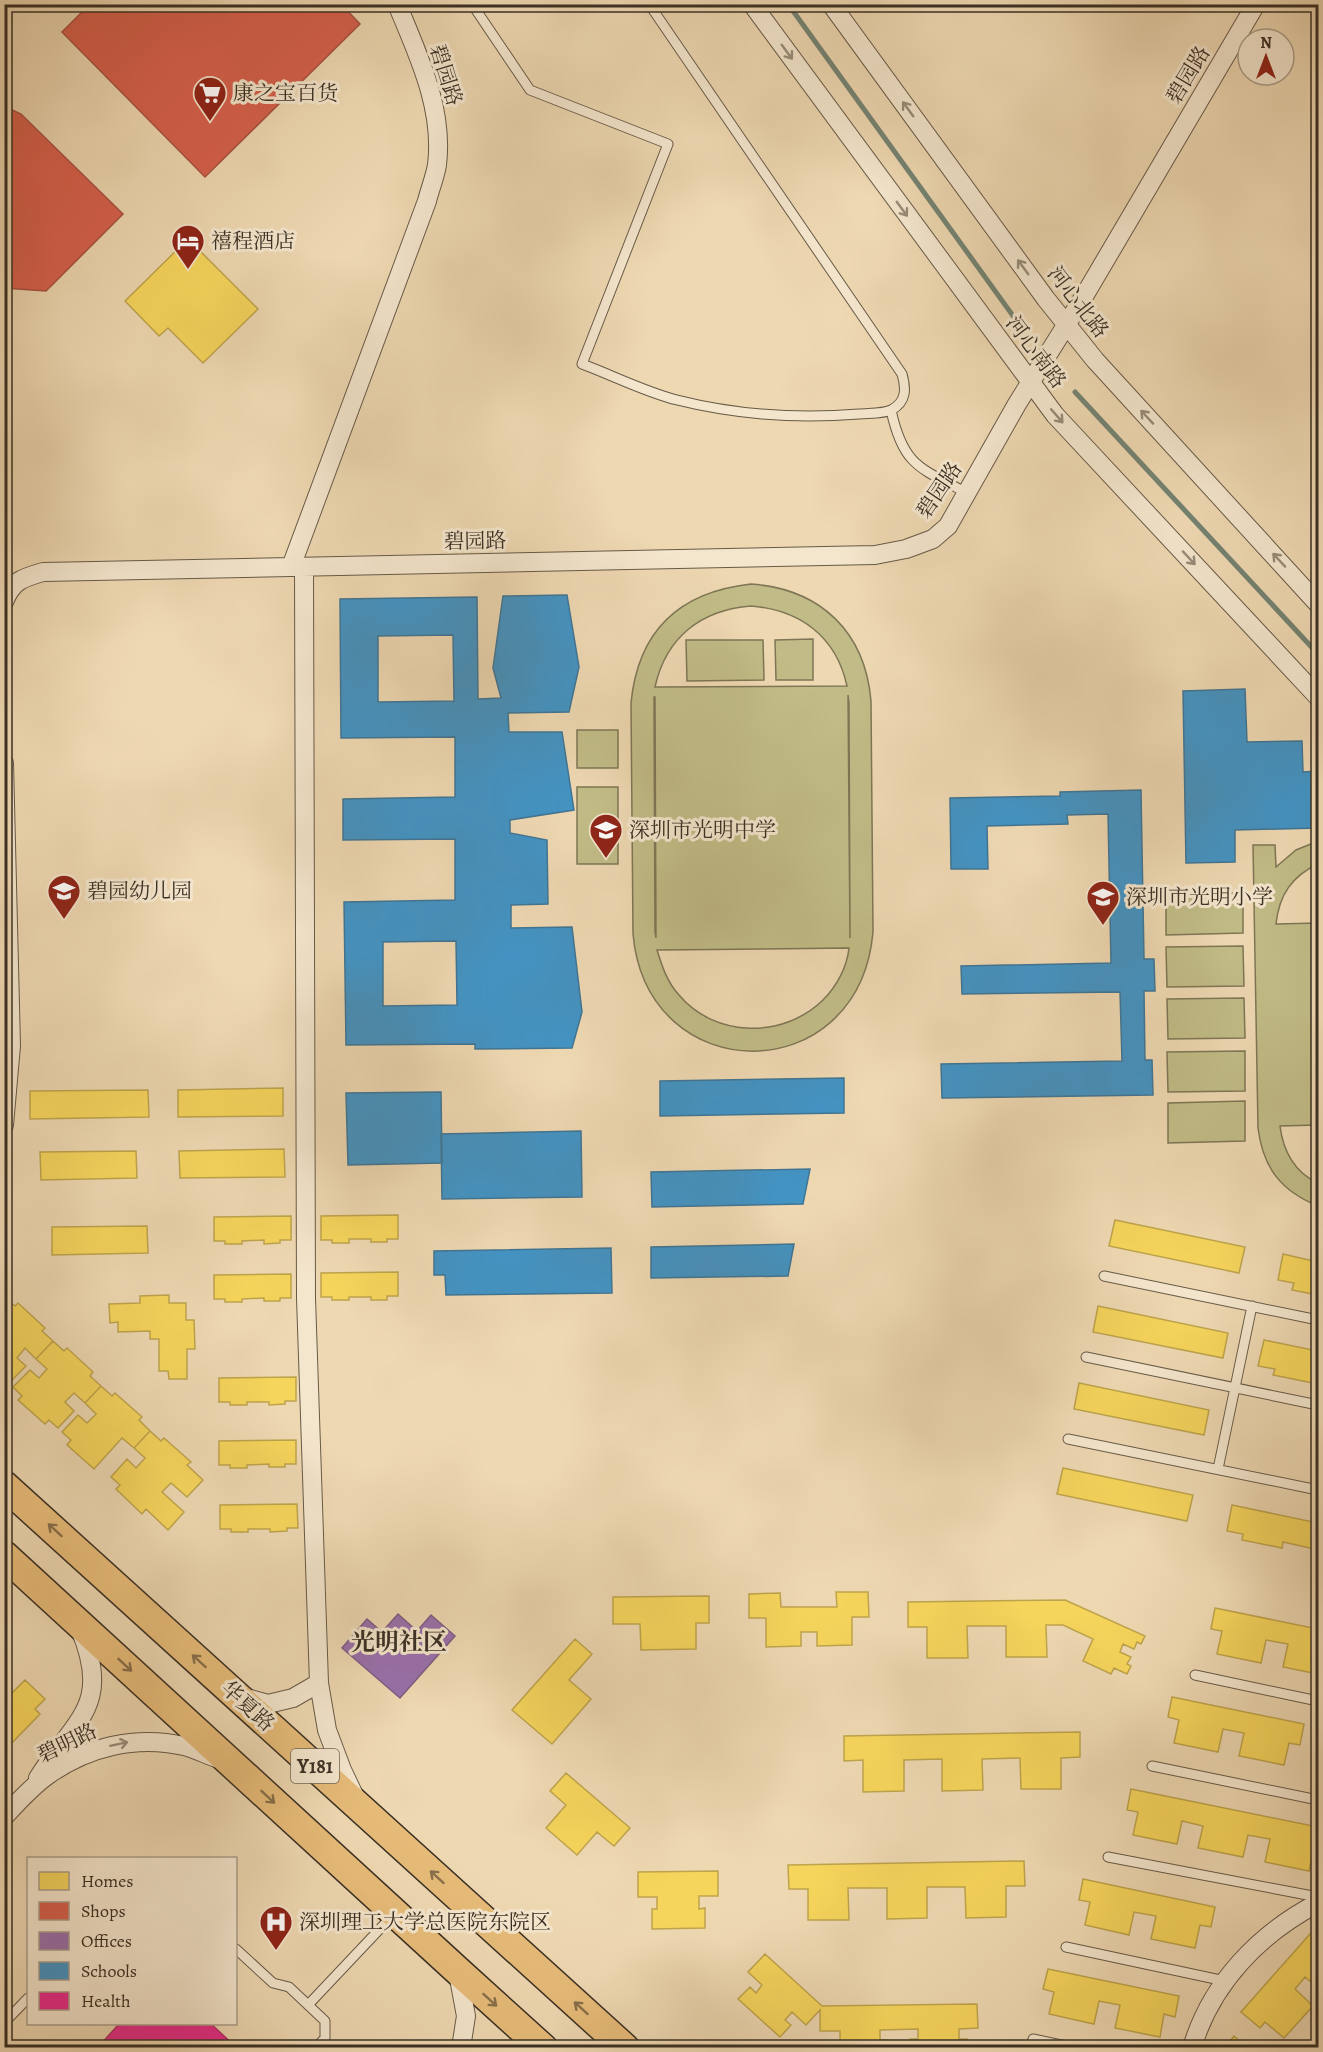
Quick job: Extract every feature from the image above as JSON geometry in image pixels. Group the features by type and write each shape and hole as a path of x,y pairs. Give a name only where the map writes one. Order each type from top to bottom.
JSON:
{"main road":[{"name":"华夏路","path":"4,1485 625,2048"},
{"name":"Y181","path":"4,1555 543,2048"}],"street":[{"name":"碧园路","path":"298,567 427,201 437,165 437,128 431,93 397,4"},
{"name":"河心南路","path":"752,4 1055,415 1318,697"},
{"name":"河心北路","path":"831,4 1066,324 1095,360 1318,604"},
{"name":"碧园路","path":"4,602 8,592 21,578 43,572 875,555 906,549 933,539 948,526 1030,382 1256,4"},
{"path":"298,567 306,1298 320,1683 327,1730 342,1770 360,1807"},
{"path":"4,763 11,1046 4,1125"},
{"name":"碧明路","path":"30,1789 85,1712 91,1696 93,1677 91,1660 78,1622"},
{"path":"237,1696 268,1704 293,1698 320,1683"},
{"name":"碧明路","path":"4,1817 30,1789 48,1775 89,1753 115,1744 139,1741 185,1746 231,1763"},
{"path":"1192,2048 1208,2009 1225,1981 1246,1955 1271,1933 1318,1903"},
{"path":"458,1971 465,2016 461,2048"}],"lane":[{"path":"472,4 530,90 668,144 582,364 674,399 723,410 774,416 824,417 891,410 902,401 906,388 902,374 649,4"},
{"path":"891,410 897,435 904,450 914,462 927,472 967,494"},
{"path":"1104,1276 1318,1320"},
{"path":"1218,1469 1252,1306"},
{"path":"1086,1357 1318,1405"},
{"path":"1068,1439 1318,1490"},
{"path":"1195,1675 1318,1701"},
{"path":"1152,1766 1318,1800"},
{"path":"1108,1857 1318,1897"},
{"path":"308,2005 394,1913"},
{"path":"1066,1947 1225,1981"},
{"path":"237,1950 273,1983 289,1987 325,2020 324,2038 316,2048"},
{"path":"4,2023 27,1999"},
{"path":"1032,2039 1075,2048"}],"shaded area":[{"path":"751,584 776,588 818,605 835,618 849,635 859,654 867,676 871,701 873,932 859,984 832,1021 795,1044 753,1051 711,1044 674,1022 647,985 633,934 631,703 635,678 653,636 667,620 683,606 725,588","holes":["751,606 785,613 800,620 825,640 842,668 847,686 655,687 660,669 677,640 702,620 716,613","848,695 849,703 850,938","654,697 656,938 655,932","849,948 846,962 833,989 807,1013 789,1022 769,1027 750,1028 730,1026 694,1009 671,985 657,950"]},
{"path":"813,639 813,680 776,680 775,640"},
{"path":"686,640 763,640 764,680 687,681"},
{"path":"577,730 618,730 618,768 577,768"},
{"path":"577,787 618,787 618,864 577,864"},
{"path":"1318,841 1318,864 1301,874 1288,888 1280,904 1276,924 1318,923 1318,1125 1280,1126 1284,1144 1292,1160 1303,1173 1318,1183 1318,1206 1284,1185 1269,1166 1260,1142 1253,845 1275,845 1276,867 1296,850"},
{"path":"1243,893 1243,933 1166,935 1166,895"},
{"path":"1243,946 1244,986 1167,987 1166,947"},
{"path":"1244,998 1245,1038 1168,1039 1167,999"},
{"path":"1245,1051 1245,1091 1168,1092 1167,1052"},
{"path":"1245,1101 1245,1141 1168,1143 1168,1103"}],"building: Homes":[{"name":"禧程酒店","path":"188,239 258,309 203,363 168,328 159,336 125,301"},
{"path":"283,1088 283,1116 178,1117 178,1090"},
{"path":"148,1090 149,1117 30,1119 30,1091"},
{"path":"284,1149 285,1177 180,1178 179,1151"},
{"path":"136,1151 137,1178 41,1180 40,1152"},
{"path":"398,1215 398,1239 371,1242 371,1239 349,1239 349,1243 332,1243 332,1240 321,1240 321,1216"},
{"path":"291,1216 291,1240 264,1244 264,1240 242,1241 242,1244 225,1244 225,1241 214,1241 214,1217"},
{"path":"1115,1220 1245,1247 1239,1273 1109,1246"},
{"path":"147,1226 148,1253 52,1255 52,1227"},
{"path":"1283,1254 1318,1262 1318,1295 1292,1290 1294,1283 1278,1280"},
{"path":"398,1272 398,1296 387,1296 387,1300 349,1297 349,1300 332,1300 332,1297 321,1297 321,1273"},
{"path":"291,1274 291,1298 280,1298 280,1301 264,1301 264,1298 242,1299 242,1302 225,1302 225,1299 214,1299 214,1275"},
{"path":"169,1295 169,1303 186,1303 186,1320 194,1320 195,1349 187,1349 187,1379 169,1379 168,1371 159,1371 159,1339 150,1339 150,1331 118,1332 118,1322 110,1323 109,1304 140,1303 140,1296"},
{"path":"4,1297 15,1306 18,1303 45,1328 42,1331 53,1341 36,1359 25,1348 17,1358 26,1366 9,1383 4,1379"},
{"path":"1098,1306 1228,1333 1223,1358 1093,1332"},
{"path":"1264,1340 1318,1351 1318,1378 1314,1377 1313,1383 1273,1375 1275,1369 1258,1366"},
{"path":"53,1341 64,1351 67,1348 93,1372 90,1376 101,1386 85,1403 74,1393 65,1402 74,1411 58,1428 49,1420 45,1424 18,1400 22,1396 13,1387 30,1370 39,1378 47,1369 36,1359"},
{"path":"296,1377 296,1401 269,1405 269,1402 230,1405 230,1402 219,1402 219,1378"},
{"path":"1079,1383 1209,1410 1204,1435 1074,1409"},
{"path":"101,1386 112,1396 115,1393 142,1417 139,1420 150,1431 134,1448 122,1438 94,1469 67,1445 71,1440 62,1432 78,1415 87,1423 96,1414 85,1403"},
{"path":"150,1431 161,1441 164,1438 191,1462 187,1465 203,1480 187,1497 171,1483 162,1492 184,1512 168,1530 146,1509 142,1514 116,1489 120,1485 111,1477 127,1459 136,1468 145,1458 134,1448"},
{"path":"296,1440 296,1464 285,1464 285,1467 269,1467 269,1464 247,1465 247,1468 230,1468 230,1465 219,1465 219,1441"},
{"path":"1063,1468 1193,1495 1187,1521 1057,1494"},
{"path":"297,1504 298,1528 270,1532 270,1529 231,1532 231,1529 220,1529 220,1505"},
{"path":"1232,1505 1318,1523 1318,1556 1314,1555 1315,1549 1283,1542 1282,1548 1242,1540 1243,1534 1227,1531"},
{"path":"836,1592 868,1592 869,1617 852,1617 852,1645 817,1646 817,1632 801,1632 801,1646 766,1647 766,1618 749,1618 749,1594 780,1593 781,1607 837,1607"},
{"path":"709,1596 709,1623 696,1623 696,1649 641,1650 640,1624 613,1624 613,1597"},
{"path":"1065,1600 1145,1636 1141,1644 1137,1642 1134,1649 1123,1644 1120,1652 1131,1657 1127,1664 1131,1666 1127,1674 1114,1668 1111,1674 1083,1661 1093,1639 1063,1625 1046,1625 1047,1657 1006,1657 1006,1626 967,1626 968,1658 927,1658 927,1627 908,1627 908,1602"},
{"path":"1215,1608 1318,1629 1318,1674 1283,1667 1288,1644 1266,1640 1261,1663 1217,1654 1222,1631 1211,1629"},
{"path":"575,1639 592,1654 569,1680 591,1699 552,1744 512,1710"},
{"path":"25,1680 45,1699 35,1709 40,1714 8,1747 4,1744 4,1688 11,1694"},
{"path":"1172,1697 1304,1724 1300,1745 1289,1743 1284,1765 1239,1756 1244,1733 1223,1729 1218,1752 1174,1743 1179,1720 1168,1717"},
{"path":"1080,1732 1080,1757 1061,1758 1061,1789 1021,1789 1020,1758 982,1759 983,1790 942,1791 942,1759 904,1760 904,1791 863,1792 863,1760 844,1761 844,1736"},
{"path":"566,1773 630,1828 614,1846 597,1832 577,1855 546,1828 566,1805 550,1791"},
{"path":"1131,1789 1318,1827 1318,1849 1314,1848 1309,1871 1265,1862 1270,1839 1248,1835 1243,1857 1198,1848 1203,1826 1182,1821 1177,1844 1133,1835 1138,1812 1127,1810"},
{"path":"1024,1861 1025,1886 1006,1886 1006,1917 966,1918 965,1887 927,1887 927,1918 887,1919 887,1888 848,1888 849,1920 808,1920 808,1889 789,1889 788,1865"},
{"path":"718,1871 718,1896 699,1896 699,1909 705,1908 705,1928 652,1929 652,1909 657,1909 657,1897 638,1897 638,1872"},
{"path":"1083,1879 1215,1907 1211,1927 1200,1925 1195,1948 1151,1939 1156,1916 1134,1912 1129,1935 1085,1925 1090,1902 1079,1900"},
{"path":"1318,1925 1318,1988 1305,1977 1295,1989 1313,2006 1284,2038 1265,2022 1260,2028 1241,2012"},
{"path":"765,1954 822,2006 977,2004 978,2028 959,2029 959,2039 967,2039 967,2048 910,2048 910,2039 918,2039 918,2029 880,2030 880,2040 888,2040 889,2048 832,2048 832,2041 840,2041 840,2031 820,2031 820,2010 806,2025 792,2012 785,2020 791,2025 780,2037 738,1999 750,1987 756,1993 762,1985 748,1972"},
{"path":"1048,1969 1179,1996 1175,2017 1164,2014 1160,2037 1115,2028 1120,2005 1099,2001 1094,2024 1049,2014 1054,1992 1043,1989"},
{"path":"1234,2036 1247,2048 1224,2048"}],"building: Shops":[{"name":"康之宝百货","path":"90,4 341,4 360,24 205,177 62,32"},
{"path":"4,106 21,114 123,214 46,291 4,288"}],"building: Offices":[{"path":"398,1614 417,1631 431,1615 455,1636 400,1698 342,1648 367,1619 382,1632"}],"building: Schools":[{"path":"567,595 579,667 569,712 508,713 509,732 562,732 574,810 510,820 510,833 547,840 548,904 511,905 511,928 572,927 582,1012 572,1048 475,1049 475,1044 346,1045 344,902 455,900 455,839 343,840 343,799 455,797 455,737 341,738 340,599 477,597 478,699 501,698 493,668 503,596","holes":["453,635 454,701 378,702 378,636","456,941 457,1005 383,1006 383,942"]},
{"path":"1245,689 1247,742 1302,741 1303,772 1318,771 1318,828 1235,830 1235,862 1186,863 1183,691"},
{"path":"1141,790 1144,959 1154,959 1155,991 1144,991 1145,1060 1152,1060 1153,1095 942,1098 941,1064 1122,1061 1120,992 962,994 961,966 1111,963 1108,814 1067,815 1068,824 987,826 988,869 951,869 950,798 1060,796 1060,792"},
{"path":"844,1078 844,1113 660,1116 660,1081"},
{"path":"441,1092 442,1163 348,1165 346,1093"},
{"path":"581,1131 582,1197 442,1199 441,1134"},
{"path":"810,1169 803,1204 652,1207 651,1172"},
{"path":"794,1244 788,1276 651,1278 651,1247"},
{"path":"611,1248 612,1293 446,1295 445,1275 434,1275 434,1251"}],"building: Health":[{"path":"118,2025 212,2025 237,2048 103,2048 100,2045"}],"waterway":[{"path":"788,4 1024,331"},
{"path":"1075,392 1318,654"}],"place":[{"name":"康之宝百货","path":"210,122"},
{"name":"禧程酒店","path":"188,270"},
{"name":"深圳市光明中学","path":"606,859"},
{"name":"碧园幼儿园","path":"64,920"},
{"name":"深圳市光明小学","path":"1103,926"},
{"name":"深圳理工大学总医院东院区","path":"276,1951"}],"district":[{"name":"光明社区","path":"399,1642"}]}
